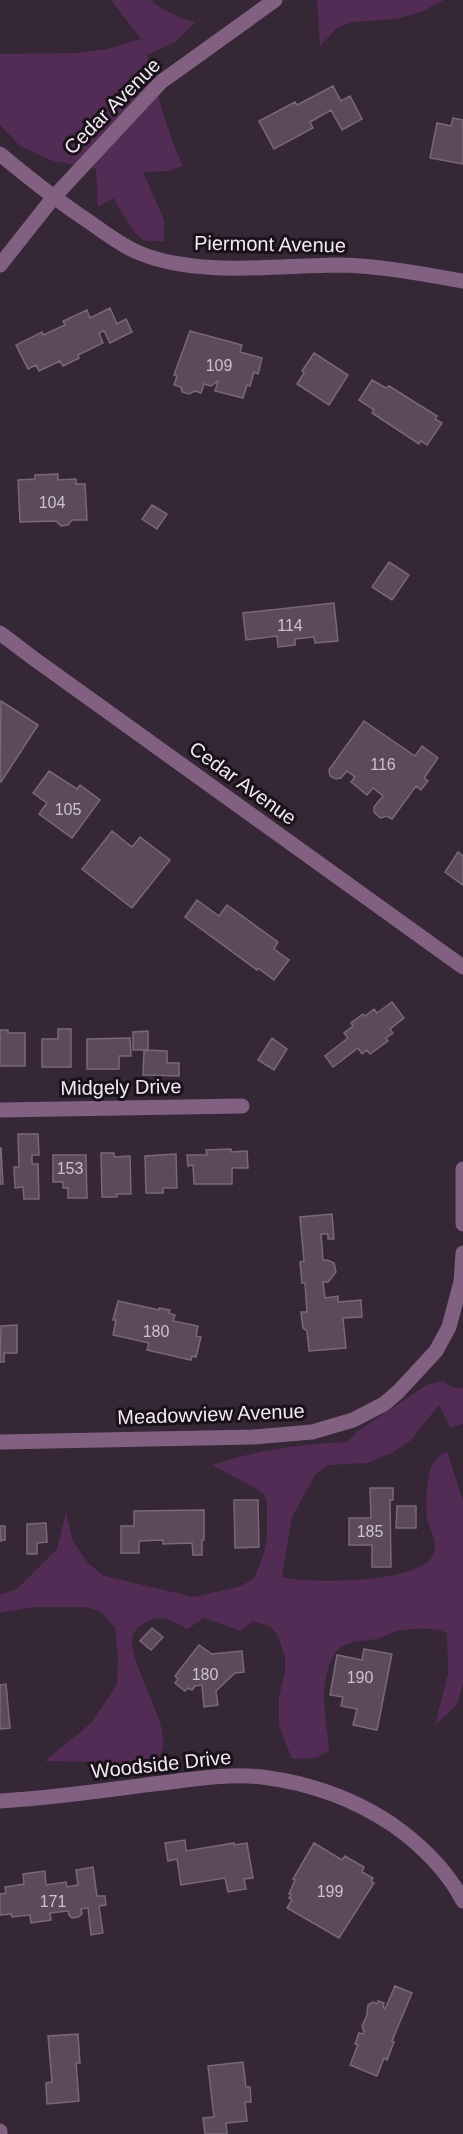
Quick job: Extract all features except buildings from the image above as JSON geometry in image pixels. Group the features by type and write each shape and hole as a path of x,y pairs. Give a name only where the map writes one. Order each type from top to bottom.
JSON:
{"street":[{"name":"Cedar Avenue","path":"0,265 53,198 161,82 275,0"},
{"name":"Piermont Avenue","path":"0,154 53,198 118,242 139,253 177,263 219,268 344,266 399,270 463,281"},
{"name":"Cedar Avenue","path":"0,633 59,678 463,967"},
{"name":"Midgely Drive","path":"0,1110 242,1106"},
{"path":"463,1169 463,1224"},
{"name":"Meadowview Avenue","path":"0,1442 253,1437 312,1432 353,1420 384,1404 436,1351 449,1327 461,1282 463,1253"},
{"name":"Woodside Drive","path":"0,1801 45,1799 208,1777 260,1777 309,1785 373,1811 412,1838 446,1873 463,1901"}],"shaded area":[{"path":"111,0 152,0 154,4 180,18 196,22 175,42 147,55 167,125 183,166 169,171 143,172 164,220 164,241 144,241 134,232 113,198 98,207 96,168 53,161 20,146 0,125 0,54 77,53 108,49 141,39"},
{"path":"317,0 444,0 423,11 396,19 353,22 338,27 320,46"},
{"path":"443,1381 454,1388 463,1388 463,1424 450,1427 439,1405 410,1441 392,1453 367,1463 328,1465 316,1474 292,1517 282,1577 316,1581 364,1579 410,1571 426,1563 435,1548 426,1512 429,1474 434,1461 447,1451 463,1501 463,1683 457,1705 435,1725 448,1674 447,1633 429,1629 409,1629 375,1639 349,1643 335,1654 326,1679 324,1705 329,1750 317,1758 292,1759 279,1726 279,1697 285,1671 285,1657 278,1635 269,1626 253,1621 241,1631 204,1618 187,1629 162,1618 151,1620 138,1628 133,1636 132,1644 134,1656 161,1726 163,1737 162,1751 151,1770 126,1770 97,1762 45,1761 91,1723 117,1685 118,1658 115,1628 101,1612 87,1607 35,1607 0,1613 0,1595 18,1588 57,1549 66,1512 73,1541 88,1563 104,1576 194,1597 242,1586 255,1577 264,1553 267,1537 267,1503 264,1494 212,1465 245,1455 279,1449 347,1442 358,1431 428,1384"}]}
